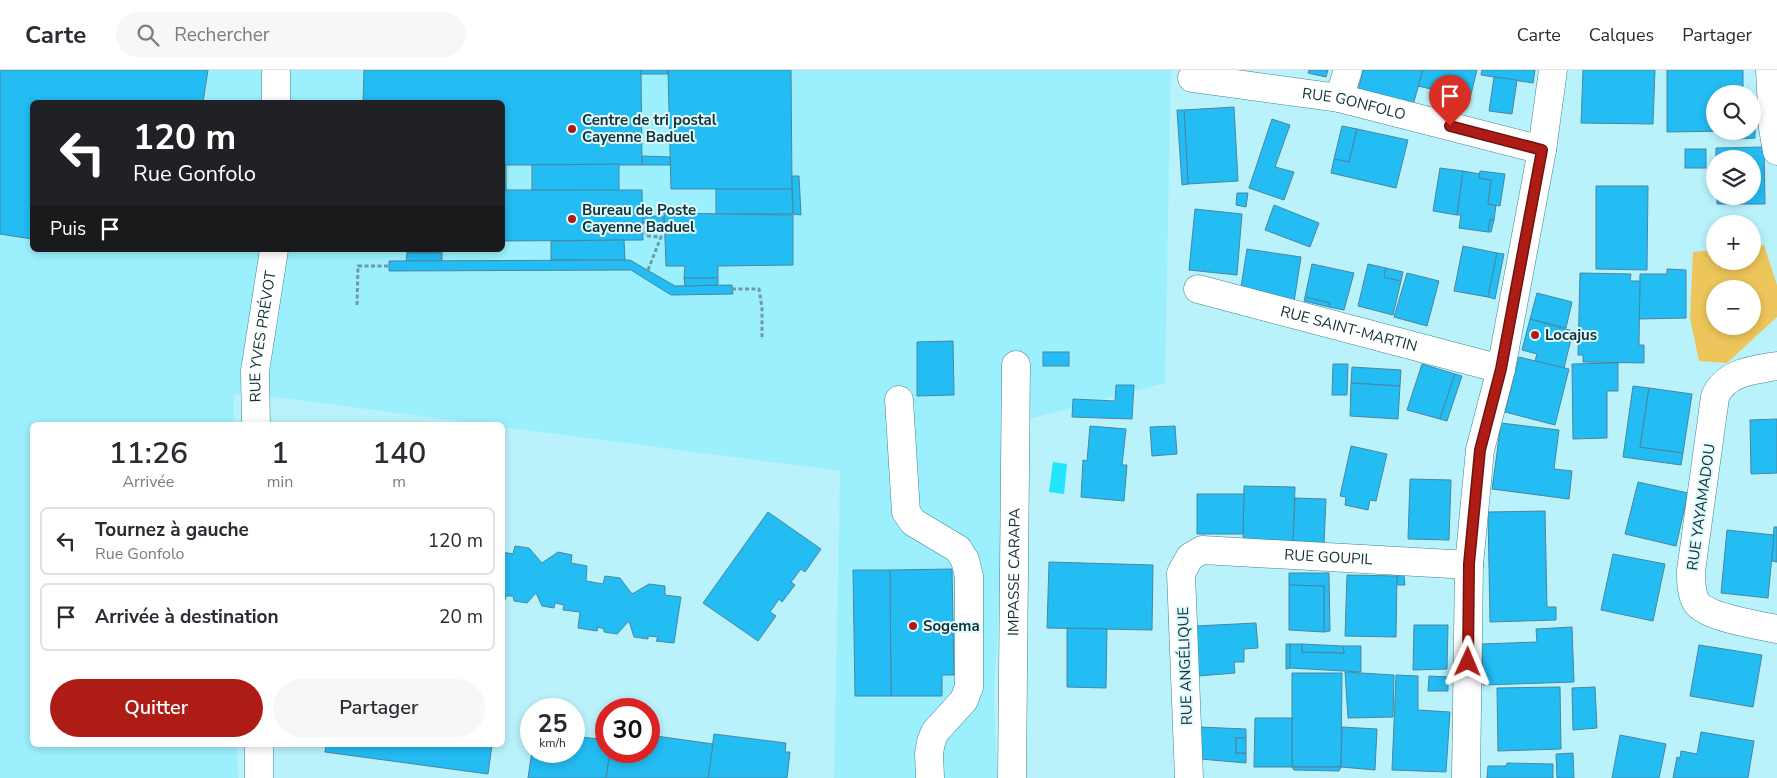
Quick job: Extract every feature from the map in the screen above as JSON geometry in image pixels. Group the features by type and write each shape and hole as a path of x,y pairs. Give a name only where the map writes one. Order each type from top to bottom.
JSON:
{"street":[{"path":"276,70 276,100"},
{"path":"1339,98 1348,70"},
{"path":"1466,778 1469,564 1480,450 1501,369 1542,150 1552,70"},
{"path":"1770,70 1773,128 1777,151"},
{"name":"RUE GONFOLO","path":"1192,78 1339,98 1542,150"},
{"name":"RUE YVES PRÉVOT","path":"256,422 255,371 274,252"},
{"name":"RUE SAINT-MARTIN","path":"1198,289 1501,369"},
{"name":"IMPASSE CARAPA","path":"1012,778 1016,364"},
{"name":"RUE YAYAMADOU","path":"1777,366 1735,376 1718,389 1691,572 1691,584 1696,601 1702,609 1714,615 1777,629"},
{"path":"899,400 906,512 913,522 958,549 965,560 969,576 970,687 964,700 936,732 931,742 929,753 930,778"},
{"name":"RUE GOUPIL","path":"1190,557 1202,550 1469,564"},
{"name":"RUE ANGÉLIQUE","path":"1190,557 1181,573 1196,778"},
{"path":"259,747 259,778"}],"path":[{"path":"648,270 661,236 646,236 646,228 661,228"},
{"path":"357,305 358,266 389,266"},
{"path":"732,289 759,289 762,308 762,340"}],"shaded area":[{"path":"0,70 1171,70 1165,383 1010,424 994,695 997,778 834,778 840,471 505,427 505,422 466,422 290,399 234,394 234,422 30,422 30,747 237,747 238,778 0,778"},
{"path":"1761,245 1764,245 1777,285 1777,317 1761,332 1761,280 1706,280 1706,335 1757,335 1727,363 1699,361 1690,318 1693,252 1706,251 1706,270 1761,270"},
{"path":"1053,462 1067,464 1064,494 1049,492"}],"building":[{"path":"0,70 208,70 203,100 30,100 30,239 0,234"},
{"name":"Centre de tri postal Cayenne Baduel","path":"364,70 641,70 642,165 505,165 505,100 363,100"},
{"path":"641,70 668,70 668,74 641,74"},
{"name":"Centre de tri postal Cayenne Baduel","path":"668,70 791,70 792,189 671,189"},
{"path":"1309,70 1328,70 1326,77 1308,73"},
{"path":"1363,70 1423,70 1413,105 1358,91"},
{"path":"1423,70 1477,70 1470,98 1418,86"},
{"path":"1482,70 1535,70 1533,83 1481,75"},
{"path":"1583,70 1655,70 1653,124 1581,123"},
{"path":"1667,70 1743,70 1743,85 1706,85 1706,131 1667,132"},
{"path":"1494,77 1517,80 1512,114 1489,111"},
{"path":"1234,107 1238,181 1188,184 1184,110"},
{"path":"1177,110 1184,110 1188,184 1182,185"},
{"path":"1272,119 1290,125 1275,167 1294,172 1284,200 1249,188"},
{"path":"1342,126 1357,129 1349,162 1334,159"},
{"path":"1357,129 1408,140 1396,188 1331,173 1334,159 1349,162"},
{"path":"1764,147 1765,204 1761,204 1761,150 1716,150 1716,148"},
{"path":"1685,149 1706,149 1706,168 1685,168"},
{"path":"642,156 670,157 670,165 642,165"},
{"path":"619,164 619,191 532,190 532,165"},
{"path":"505,165 506,165 505,190"},
{"path":"1440,168 1463,171 1457,215 1433,211"},
{"path":"1463,171 1480,174 1479,178 1491,180 1488,204 1496,205 1494,220 1490,220 1488,232 1459,228 1461,215 1457,215"},
{"path":"1480,171 1505,174 1500,206 1488,204 1491,180 1479,178"},
{"path":"792,176 799,176 801,215 793,214"},
{"path":"1596,186 1648,186 1647,270 1596,269"},
{"path":"716,189 792,189 793,214 716,214"},
{"name":"Bureau de Poste Cayenne Baduel","path":"505,190 642,190 643,240 505,241"},
{"path":"1237,193 1248,193 1246,207 1236,205"},
{"path":"1274,205 1319,223 1310,247 1265,230"},
{"path":"1195,209 1242,214 1237,275 1189,270"},
{"name":"Bureau de Poste Cayenne Baduel","path":"664,213 793,215 793,265 718,266 718,278 684,278 685,266 666,266"},
{"path":"643,216 663,216 664,223 642,223"},
{"path":"1490,220 1494,220 1491,232 1488,232"},
{"path":"624,240 625,260 551,260 551,241"},
{"path":"1463,246 1497,253 1488,297 1454,291"},
{"path":"1247,249 1301,257 1294,302 1240,293"},
{"path":"407,252 442,252 442,253"},
{"path":"407,253 442,253 442,261 406,261"},
{"path":"1497,253 1504,254 1495,299 1488,297"},
{"path":"630,260 675,286 732,285 733,294 671,295 631,270 389,271 389,261"},
{"path":"1312,264 1354,273 1344,310 1329,307 1330,303 1305,297"},
{"path":"1368,264 1386,268 1384,277 1401,281 1393,315 1358,306"},
{"path":"1386,268 1403,272 1401,281 1384,277"},
{"path":"1667,269 1686,270 1686,318 1639,319 1640,274 1667,274"},
{"path":"1407,273 1439,281 1427,326 1394,317"},
{"path":"1580,273 1631,274 1630,281 1640,281 1639,345 1644,345 1644,363 1583,362 1583,355 1578,355"},
{"path":"684,278 718,278 718,285 685,286"},
{"path":"1537,293 1572,302 1566,328 1530,319"},
{"path":"1305,297 1330,303 1329,307 1304,301"},
{"path":"1530,319 1573,331 1564,368 1535,361 1537,354 1522,350"},
{"path":"953,341 954,395 917,396 917,342"},
{"path":"1043,352 1069,352 1069,366 1043,366"},
{"path":"1519,357 1569,369 1555,425 1505,412"},
{"path":"1618,363 1618,391 1607,391 1607,438 1573,439 1572,364"},
{"path":"1333,364 1348,364 1347,395 1332,395"},
{"path":"1422,364 1455,374 1440,419 1407,410"},
{"path":"1352,367 1401,370 1400,386 1351,383"},
{"path":"1455,374 1462,376 1447,421 1440,419"},
{"path":"1351,383 1400,386 1398,419 1350,416"},
{"path":"1116,385 1134,385 1132,419 1072,417 1073,399 1115,401"},
{"path":"1633,386 1649,388 1640,447 1683,453 1681,465 1623,457"},
{"path":"1649,388 1692,394 1683,453 1640,447"},
{"path":"1777,419 1777,473 1751,474 1750,420"},
{"path":"1501,423 1559,430 1554,469 1572,471 1569,499 1492,489"},
{"path":"1090,426 1126,429 1122,465 1127,465 1124,501 1081,497 1083,460 1087,461"},
{"path":"1175,426 1177,454 1152,456 1150,427"},
{"path":"1351,446 1387,454 1376,501 1370,500 1368,510 1345,505 1346,497 1340,496"},
{"path":"1410,479 1451,480 1449,540 1408,539"},
{"path":"1638,482 1688,493 1676,546 1625,534"},
{"path":"1244,486 1295,487 1293,544 1243,543"},
{"path":"1197,494 1244,494 1243,534 1197,534"},
{"path":"1295,498 1326,499 1324,545 1293,544"},
{"path":"1545,511 1547,607 1556,607 1556,620 1490,622 1488,512"},
{"path":"768,512 821,549 805,572 801,569 791,582 795,585 782,602 779,599 770,612 776,616 758,641 703,603"},
{"path":"1774,527 1777,527 1777,562 1772,561"},
{"path":"1727,530 1774,535 1768,598 1721,593"},
{"path":"515,546 529,548 542,563 558,552 572,555 571,563 587,566 586,581 603,584 605,576 620,578 632,594 649,584 665,586 665,595 681,597 674,643 656,641 658,637 648,636 648,639 634,637 629,621 617,634 604,632 604,629 598,627 597,631 578,628 580,612 563,610 564,605 555,603 554,608 542,606 536,593 527,603 514,601 513,596 506,596 505,600 505,553 513,554"},
{"path":"1613,554 1665,564 1653,621 1601,610"},
{"path":"1049,562 1153,565 1152,630 1047,628"},
{"path":"952,569 954,675 942,675 942,696 891,696 890,570"},
{"path":"853,570 890,570 891,696 855,696"},
{"path":"1289,573 1329,573 1330,631 1324,632 1324,586 1289,585"},
{"path":"1398,574 1404,575 1405,585 1397,585"},
{"path":"1347,575 1397,576 1396,637 1345,636"},
{"path":"1289,585 1324,586 1324,632 1289,630"},
{"path":"1256,623 1258,648 1244,649 1244,662 1234,662 1235,673 1198,676 1196,626"},
{"path":"1414,625 1448,625 1447,669 1413,670"},
{"path":"1572,627 1574,682 1483,685 1482,644 1537,642 1536,629"},
{"path":"1067,628 1107,629 1106,688 1067,687"},
{"path":"1286,644 1290,644 1290,668 1286,669"},
{"path":"1290,644 1302,644 1302,652 1344,653 1343,646 1361,646 1361,672 1290,668"},
{"path":"1302,644 1343,646 1344,653 1302,652"},
{"path":"1699,645 1762,655 1753,707 1690,696"},
{"path":"1345,672 1394,675 1393,717 1348,718"},
{"path":"1292,673 1342,673 1341,767 1292,767"},
{"path":"1396,675 1418,676 1418,710 1450,712 1446,772 1392,770"},
{"path":"1429,676 1448,677 1448,691 1428,691"},
{"path":"1560,687 1561,749 1498,751 1497,688"},
{"path":"1595,687 1597,728 1573,730 1572,688"},
{"path":"1255,718 1292,718 1292,767 1254,767"},
{"path":"1199,727 1246,729 1246,738 1236,738 1236,753 1246,753 1246,763 1200,759"},
{"path":"1342,727 1377,729 1375,770 1341,767"},
{"path":"1701,732 1754,741 1748,778 1673,778 1677,757 1680,758 1681,751 1697,754"},
{"path":"714,734 786,743 785,752 790,752 787,778 708,778"},
{"path":"1620,735 1666,744 1659,778 1612,778"},
{"path":"585,737 595,739 595,763 608,763 606,778 528,778 530,763 585,763"},
{"path":"660,737 713,744 708,778 606,778 608,763 660,763"},
{"path":"1236,738 1246,738 1246,753 1236,753"},
{"path":"326,747 492,747 488,774 325,752"},
{"path":"1573,753 1574,778 1557,778 1556,754"},
{"path":"1507,763 1553,764 1553,778 1487,778 1488,766 1506,766"},
{"path":"1292,767 1341,767 1339,771 1294,770"}],"place":[{"name":"Centre de tri postal Cayenne Baduel","path":"572,129"},
{"name":"Bureau de Poste Cayenne Baduel","path":"572,219"},
{"name":"Locajus","path":"1535,335"},
{"name":"Sogema","path":"913,626"}],"route":[{"path":"1450,126 1542,150 1501,369 1480,450 1469,564 1468,662"}]}
